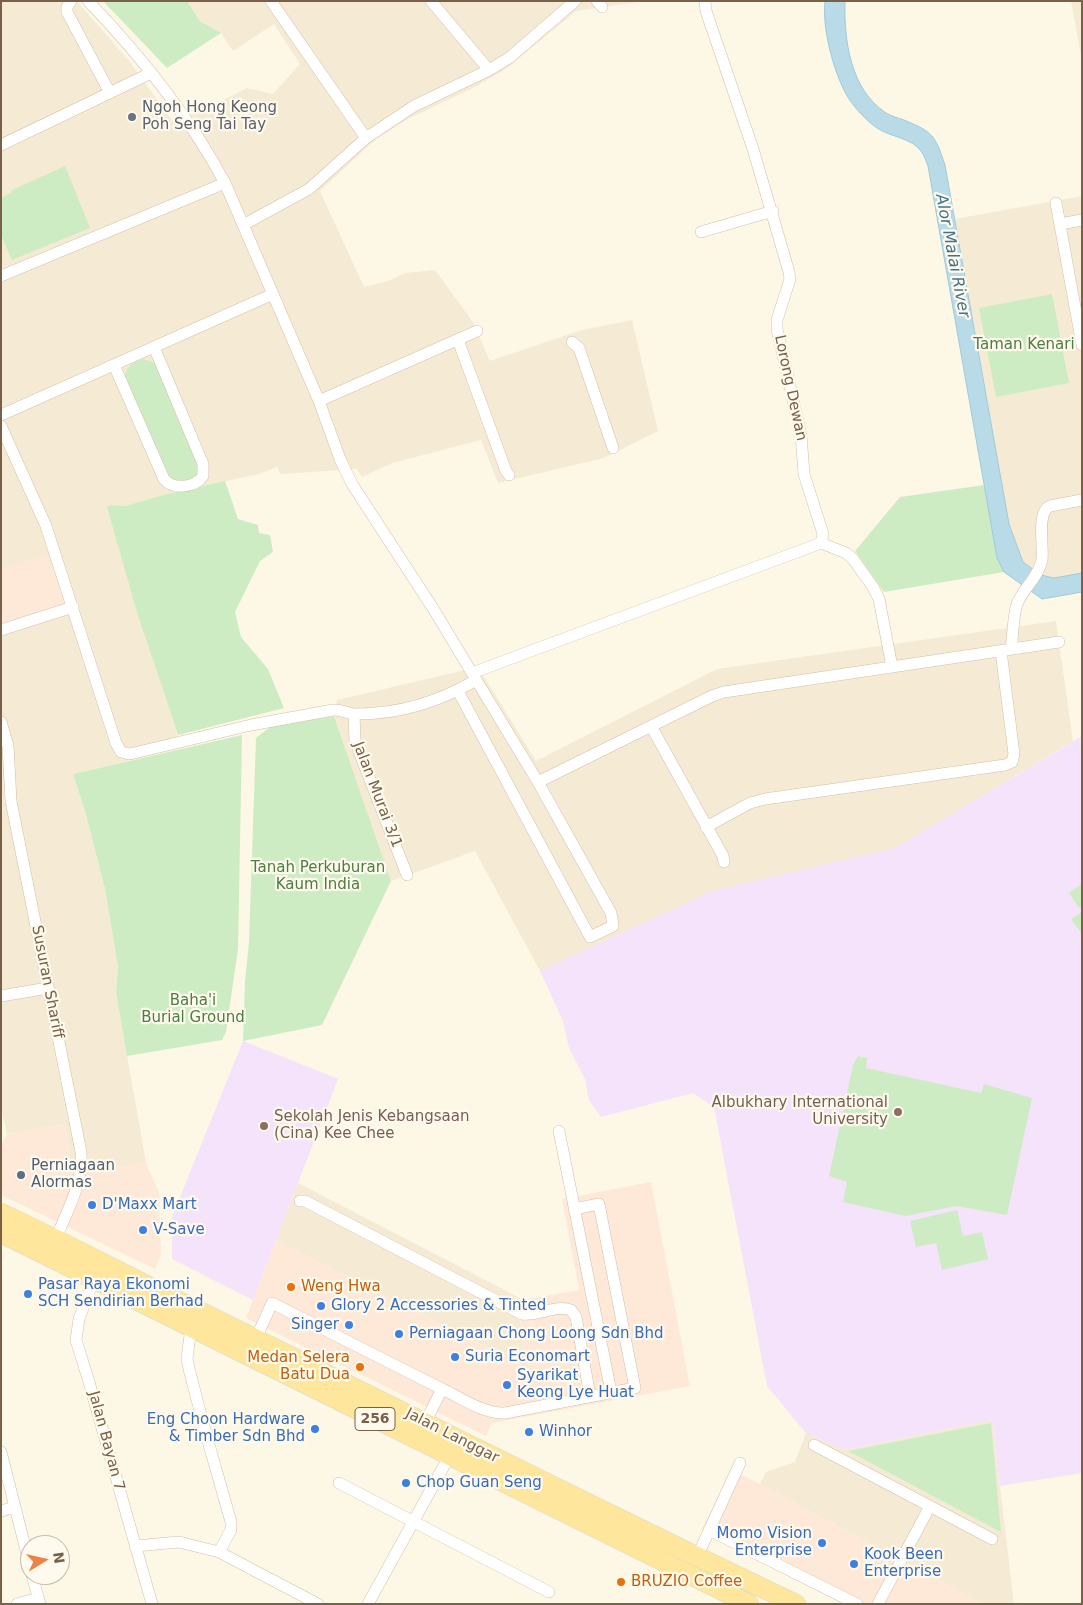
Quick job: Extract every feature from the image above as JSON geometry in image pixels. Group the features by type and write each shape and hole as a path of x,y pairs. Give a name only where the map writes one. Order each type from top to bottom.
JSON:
{"main road":[{"name":"Jalan Langgar","path":"1,1213 56,1238 159,1292 252,1347 450,1455 749,1604"},
{"name":"Jalan Langgar","path":"1,1233 191,1328 252,1347 425,1423 796,1604"}],"street":[{"path":"71,1 67,7 68,12 110,93"},
{"path":"88,1 135,52 208,152 225,183 319,401 340,459 352,484 434,610 538,782 611,914 613,926 590,937 458,691"},
{"path":"271,1 366,138"},
{"path":"431,1 489,70"},
{"path":"243,225 309,188 366,138 414,106 489,70 509,58 575,1"},
{"name":"Lorong Dewan","path":"705,1 706,11 754,149 773,211 790,279 777,320 777,328 801,435 804,474 823,534 821,543"},
{"path":"1,146 151,73"},
{"path":"1,276 225,183"},
{"path":"1056,204 1082,345"},
{"path":"701,232 773,211"},
{"path":"1060,224 1082,220"},
{"path":"1,415 273,294"},
{"path":"319,401 477,331"},
{"path":"458,340 506,471 509,474"},
{"path":"572,342 579,348 613,448"},
{"path":"114,365 164,479 168,484 174,486 195,483 203,476 203,464 154,347"},
{"path":"1,426 44,519 118,748 126,754 251,725 333,710 354,714 407,709 458,691 474,677 821,543 846,553 853,559 873,587 879,599 892,667"},
{"path":"706,827 750,803 765,799 1005,765 1012,762 1014,754 1006,650 1018,603 1042,560 1042,521 1045,508 1082,500"},
{"path":"1,630 73,607"},
{"path":"538,782 712,696 724,692 1059,642"},
{"name":"Jalan Murai 3/1","path":"354,714 355,741 407,875"},
{"name":"Susuran Shariff","path":"1,722 7,739 5,762 11,801 81,1152 80,1182 56,1238"},
{"path":"651,726 723,856 724,862"},
{"path":"1,996 48,988"},
{"path":"559,1131 610,1392"},
{"path":"300,1201 305,1201 522,1314 528,1315 564,1308 571,1310 576,1317 590,1396"},
{"path":"252,1347 272,1303 487,1411 496,1413 635,1388 599,1204 574,1209"},
{"name":"Jalan Bayan 7","path":"94,1279 79,1320 76,1340 152,1604"},
{"path":"191,1328 187,1358 189,1368 232,1530 219,1552"},
{"path":"425,1423 442,1389"},
{"path":"814,1445 992,1539"},
{"path":"1,1452 22,1535"},
{"path":"368,1604 450,1455"},
{"path":"697,1557 740,1463"},
{"path":"339,1483 549,1592"},
{"path":"878,1604 930,1506"},
{"path":"1,1511 14,1507"},
{"path":"710,1530 857,1604"},
{"path":"135,1546 179,1542 219,1552 318,1604"},
{"path":"17,1604 39,1601 35,1585"}],"shaded area":[{"path":"1,1 77,1 130,62 173,122 204,110 247,88 273,94 300,64 274,24 233,51 221,33 200,21 187,1 645,1 576,11 506,69 477,86 408,119 376,139 320,191 364,287 388,281 405,273 435,270 473,322 490,361 582,330 632,320 658,431 604,458 498,483 481,440 392,463 362,477 357,469 280,474 277,467 259,474 163,495 125,506 110,505 138,616 182,748 73,774 85,811 105,889 118,967 116,992 146,1163 73,1174 65,1124 7,1134 1,1106"},
{"path":"1071,1 1082,1 1082,61"},
{"path":"1082,196 1082,573 1054,578 1042,575 1023,562 1009,524 955,219"},
{"path":"60,551 80,611 1,637 1,570"},
{"path":"1056,621 1073,741 895,848 712,891 540,971 475,851 391,881 334,716 337,700 478,667 536,761 717,669"},
{"name":"Albukhary International University","path":"1082,736 1082,1473 1000,1486 992,1420 845,1450 806,1433 767,1386 714,1107 693,1093 601,1117 589,1100 585,1079 569,1048 563,1021 540,971 712,891 895,848"},
{"name":"Sekolah Jenis Kebangsaan (Cina) Kee Chee","path":"243,1041 338,1079 253,1300 172,1259 172,1217"},
{"path":"65,1124 73,1174 146,1163 159,1193 161,1255 155,1269 1,1195 1,1146 7,1134"},
{"path":"651,1182 690,1386 492,1423 486,1436 246,1318 276,1240 527,1368 516,1296 523,1300 579,1290 562,1199"},
{"path":"298,1183 516,1296 528,1368 276,1240"},
{"path":"992,1420 1014,1604 982,1604 760,1484 766,1472 795,1462 806,1433 846,1450"},
{"path":"731,1470 982,1604 853,1604 702,1529"}],"green space":[{"path":"103,1 187,1 200,21 221,33 167,68"},
{"path":"65,166 90,228 12,260 1,235 1,198 11,193 12,190"},
{"name":"Taman Kenari","path":"1052,294 1069,383 996,397 979,308"},
{"path":"143,359 153,362 157,366 198,463 198,474 192,479 181,481 170,479 125,381 127,369 135,362"},
{"path":"225,481 238,519 258,525 259,533 270,535 273,552 260,561 235,612 241,637 268,669 284,708 178,735 138,616 107,507 110,505 125,506"},
{"path":"984,485 997,558 1004,572 884,592 855,551 900,497"},
{"name":"Tanah Perkuburan Kaum India","path":"334,716 391,881 322,1025 243,1041 245,982 249,942 256,738 270,727"},
{"name":"Baha'i Burial Ground","path":"242,735 238,949 226,1032 222,1040 127,1056 116,992 118,967 105,889 85,811 73,774"},
{"path":"1082,884 1082,906 1079,908 1069,893"},
{"path":"1082,912 1082,934 1071,919"},
{"path":"858,1056 867,1058 866,1068 981,1093 984,1084 1032,1098 1007,1215 957,1206 905,1216 843,1202 847,1182 829,1176 853,1065"},
{"path":"957,1210 963,1236 982,1232 988,1259 942,1270 936,1243 916,1247 910,1221"},
{"path":"991,1423 1001,1532 848,1451"}],"water":[{"name":"Alor Malai River","path":"825,1 845,1 848,47 857,77 864,91 886,113 914,124 927,132 932,136 938,147 945,165 1009,524 1023,562 1041,575 1054,578 1082,573 1082,592 1042,599 1004,572 997,558 928,166 923,154 917,147 907,140 877,128 862,115 849,99 839,79 829,45 824,11"}],"place":[{"name":"Ngoh Hong Keong Poh Seng Tai Tay","path":"132,117"},
{"name":"Albukhary International University","path":"898,1112"},
{"name":"Sekolah Jenis Kebangsaan (Cina) Kee Chee","path":"264,1126"},
{"name":"Perniagaan Alormas","path":"21,1175"},
{"name":"D'Maxx Mart","path":"92,1205"},
{"name":"V-Save","path":"143,1230"},
{"name":"Weng Hwa","path":"291,1287"},
{"name":"Pasar Raya Ekonomi SCH Sendirian Berhad","path":"28,1294"},
{"name":"Glory 2 Accessories & Tinted","path":"321,1306"},
{"name":"Singer","path":"349,1325"},
{"name":"Perniagaan Chong Loong Sdn Bhd","path":"399,1334"},
{"name":"Suria Economart","path":"455,1357"},
{"name":"Medan Selera Batu Dua","path":"360,1367"},
{"name":"Syarikat Keong Lye Huat","path":"507,1385"},
{"name":"Eng Choon Hardware & Timber Sdn Bhd","path":"315,1429"},
{"name":"Winhor","path":"529,1432"},
{"name":"Chop Guan Seng","path":"406,1483"},
{"name":"Momo Vision Enterprise","path":"822,1543"},
{"name":"Kook Been Enterprise","path":"854,1564"},
{"name":"BRUZIO Coffee","path":"621,1582"}]}
